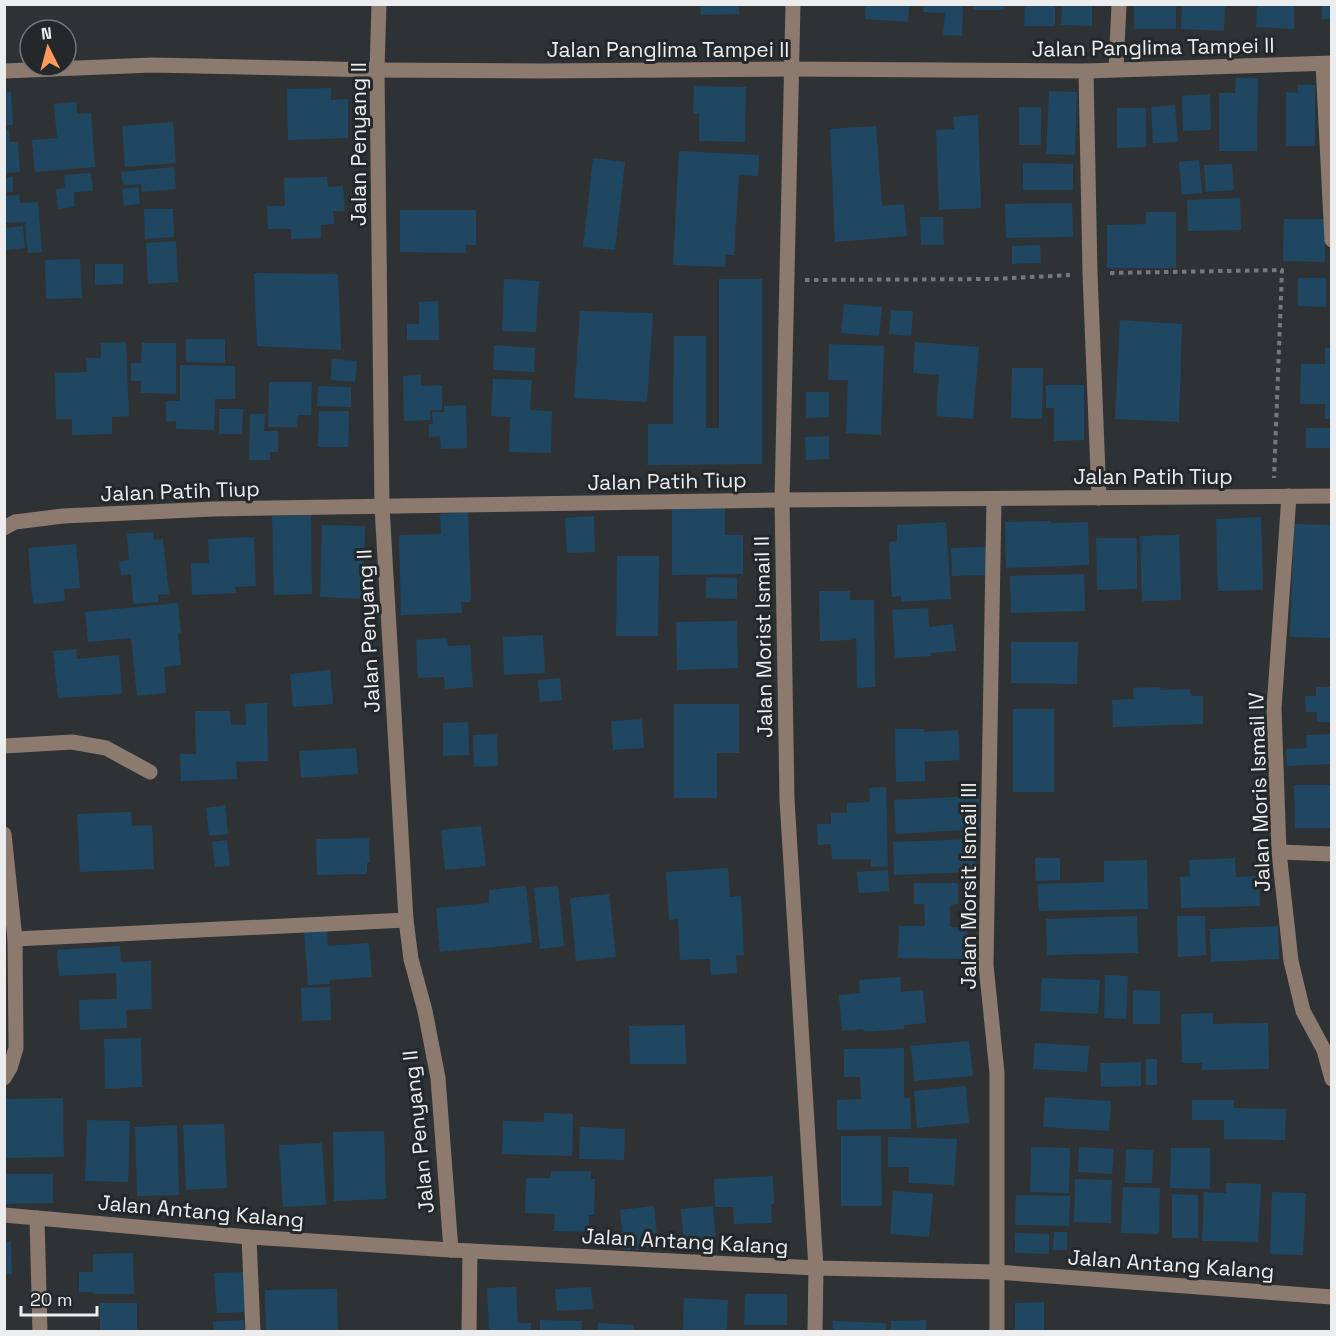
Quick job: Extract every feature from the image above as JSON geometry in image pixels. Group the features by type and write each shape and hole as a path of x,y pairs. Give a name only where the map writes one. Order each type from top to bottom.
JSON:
{"street":[{"name":"Jalan Penyang II","path":"379,4 377,70 382,507 406,920 411,959 425,1011 438,1078 451,1250"},
{"name":"Jalan Morist Ismail II","path":"793,4 782,500 787,800 816,1268 815,1332"},
{"path":"1116,69 1119,4"},
{"name":"Jalan Panglima Tampei II","path":"4,71 152,65 377,70 1086,71 1327,64"},
{"path":"1327,64 1332,240"},
{"path":"1086,71 1090,273 1099,498"},
{"name":"Jalan Moris Ismail IV","path":"1289,496 1274,708 1279,852 1291,961 1304,1011 1324,1050 1332,1079"},
{"name":"Jalan Patih Tiup","path":"4,528 15,522 63,516 213,509 782,500 1332,496"},
{"name":"Jalan Morsit Ismail III","path":"994,499 986,965 997,1073 997,1332"},
{"path":"4,746 72,742 106,748 150,772"},
{"path":"4,1078 10,1068 16,1048 15,939 5,840"},
{"path":"1279,852 1332,854"},
{"path":"15,939 406,920"},
{"name":"Jalan Antang Kalang","path":"4,1215 249,1237 451,1250 816,1268 997,1272 1332,1297"},
{"path":"37,1218 40,1332"},
{"path":"249,1237 253,1332"},
{"path":"469,1332 470,1251"}],"building":[{"path":"700,4 739,4 739,14 701,15"},
{"path":"866,4 909,4 908,22 865,19"},
{"path":"924,4 963,4 962,36 943,35 945,13 923,12"},
{"path":"973,4 1006,4 1003,10 973,10"},
{"path":"1025,4 1055,4 1055,26 1024,26"},
{"path":"1062,4 1092,4 1092,26 1061,25"},
{"path":"1134,4 1176,4 1176,29 1134,29"},
{"path":"1182,4 1225,4 1224,31 1181,29"},
{"path":"1257,4 1294,4 1294,29 1256,27"},
{"path":"1322,4 1332,4 1332,19 1322,19"},
{"path":"1236,78 1258,78 1257,151 1219,151 1219,93 1235,93"},
{"path":"1298,85 1315,85 1315,146 1286,146 1286,92 1298,93"},
{"path":"694,86 746,87 745,142 699,141 699,114 693,114"},
{"path":"331,88 331,100 348,99 348,138 288,140 287,89"},
{"path":"1049,91 1077,92 1075,155 1046,154"},
{"path":"11,92 13,125 4,125 4,93"},
{"path":"1210,94 1211,130 1183,131 1182,96"},
{"path":"76,102 77,114 91,113 95,167 35,172 32,140 57,138 54,104"},
{"path":"1175,105 1178,142 1153,143 1151,107"},
{"path":"1019,107 1041,107 1041,145 1019,145"},
{"path":"1117,108 1146,108 1146,147 1117,148"},
{"path":"978,115 981,208 939,210 936,130 954,129 953,117"},
{"path":"173,122 176,163 125,167 122,126"},
{"path":"876,126 882,206 904,204 907,236 835,242 830,129"},
{"path":"9,129 10,142 18,142 20,172 4,173 4,130"},
{"path":"679,151 759,155 758,176 739,175 734,255 726,255 725,267 673,265"},
{"path":"593,158 625,162 615,250 583,247"},
{"path":"1199,160 1202,193 1182,195 1179,162"},
{"path":"1023,163 1073,164 1073,190 1023,190"},
{"path":"1232,164 1234,190 1206,192 1204,165"},
{"path":"174,167 176,189 142,192 141,184 123,185 121,172"},
{"path":"91,173 93,191 74,192 74,207 58,209 56,189 65,188 64,175"},
{"path":"13,177 13,192 4,192 4,178"},
{"path":"327,177 328,187 343,186 345,211 333,211 334,224 321,225 321,238 291,239 291,229 268,229 267,206 285,206 284,178"},
{"path":"138,187 140,204 124,206 122,189"},
{"path":"19,195 20,203 38,202 42,252 28,253 25,222 4,223 4,196"},
{"path":"1240,198 1241,230 1188,231 1187,200"},
{"path":"1072,203 1073,237 1006,238 1005,204"},
{"path":"144,209 173,209 174,237 145,239"},
{"path":"400,210 476,210 476,245 466,245 466,253 400,252"},
{"path":"1146,212 1176,212 1176,268 1107,268 1107,225 1146,224"},
{"path":"920,217 943,217 944,245 921,245"},
{"path":"1284,219 1325,219 1325,262 1283,261"},
{"path":"23,226 25,248 4,250 4,228"},
{"path":"176,241 178,282 148,284 146,243"},
{"path":"1040,245 1041,263 1012,264 1012,246"},
{"path":"80,259 82,298 46,299 45,260"},
{"path":"95,264 123,264 123,284 95,285"},
{"path":"254,273 338,274 341,350 257,346"},
{"path":"1298,278 1326,278 1326,307 1298,306"},
{"path":"504,279 539,281 536,332 502,331"},
{"path":"719,279 762,279 762,464 648,465 648,424 673,424 674,336 706,336 706,428 719,428"},
{"path":"438,301 439,340 407,340 407,324 419,324 419,302"},
{"path":"844,304 882,307 879,336 841,333"},
{"path":"891,310 913,311 911,336 889,334"},
{"path":"580,311 653,313 647,402 574,398"},
{"path":"1120,320 1182,324 1179,422 1115,419"},
{"path":"186,339 225,339 225,363 186,362"},
{"path":"126,342 129,416 112,417 112,434 72,435 72,419 56,419 55,373 87,372 86,358 101,358 101,343"},
{"path":"915,342 979,347 973,419 936,416 939,375 913,373"},
{"path":"142,343 176,343 176,394 141,393 141,381 131,381 131,363 141,363"},
{"path":"829,344 884,346 881,435 846,433 848,380 828,380"},
{"path":"494,345 535,348 534,372 493,370"},
{"path":"1325,348 1332,348 1332,419 1325,419 1325,404 1300,404 1301,364 1325,364"},
{"path":"332,359 357,361 355,382 331,380"},
{"path":"180,365 235,366 235,399 215,399 214,430 176,429 176,421 166,422 166,401 180,401"},
{"path":"1012,368 1043,368 1042,419 1011,418"},
{"path":"421,375 421,386 442,385 442,410 430,410 430,420 404,421 403,376"},
{"path":"493,379 532,380 530,410 552,411 551,453 509,452 510,417 491,416"},
{"path":"269,382 312,382 311,415 298,415 297,427 268,427"},
{"path":"1046,385 1084,385 1084,440 1054,441 1054,408 1046,408"},
{"path":"318,386 351,387 351,407 317,406"},
{"path":"806,392 829,392 829,417 806,418"},
{"path":"466,405 467,448 441,449 440,436 429,437 429,424 433,424 432,412 444,412 444,406"},
{"path":"219,409 243,409 242,434 219,434"},
{"path":"319,411 349,411 348,447 318,447"},
{"path":"250,414 265,414 264,431 278,431 278,452 270,452 270,460 249,460"},
{"path":"1306,428 1332,428 1332,448 1306,448"},
{"path":"829,436 829,459 806,460 805,437"},
{"path":"672,503 725,503 725,535 743,535 743,574 672,575"},
{"path":"468,512 471,602 461,602 462,613 401,615 399,535 441,534 440,514"},
{"path":"311,515 312,594 274,595 272,516"},
{"path":"594,516 595,552 567,553 565,518"},
{"path":"1261,517 1263,590 1218,591 1216,519"},
{"path":"1051,521 1051,523 1088,522 1089,565 1006,568 1005,522"},
{"path":"946,522 951,599 901,602 901,596 892,597 889,542 897,541 897,525"},
{"path":"1294,524 1332,525 1332,638 1290,637"},
{"path":"322,525 365,526 363,599 320,597"},
{"path":"153,532 154,540 163,539 169,594 158,595 159,602 133,604 131,574 121,575 119,561 129,560 127,534"},
{"path":"1179,535 1181,600 1142,601 1140,536"},
{"path":"254,537 256,586 235,587 236,593 192,595 191,563 209,563 208,539"},
{"path":"1096,538 1137,538 1137,589 1097,590"},
{"path":"76,544 80,588 64,589 65,601 33,604 28,548"},
{"path":"987,547 988,575 952,576 951,548"},
{"path":"617,556 659,556 658,636 616,636"},
{"path":"1084,574 1085,611 1011,613 1010,576"},
{"path":"706,577 737,578 737,599 706,598"},
{"path":"819,591 850,591 850,600 874,600 875,687 857,688 856,638 820,641"},
{"path":"178,603 181,665 164,667 166,693 137,696 131,638 88,642 85,612"},
{"path":"928,608 929,627 953,624 956,651 931,653 931,656 895,658 892,610"},
{"path":"737,621 738,668 677,670 676,622"},
{"path":"543,635 545,673 504,675 503,637"},
{"path":"447,638 448,646 470,645 473,687 445,689 444,677 418,678 416,640"},
{"path":"1011,642 1078,642 1077,684 1011,683"},
{"path":"76,649 77,659 119,655 122,694 58,698 53,651"},
{"path":"330,670 333,704 293,707 290,674"},
{"path":"560,678 562,700 540,702 538,680"},
{"path":"1159,687 1160,690 1190,689 1191,696 1203,696 1203,724 1113,727 1112,700 1134,699 1133,688"},
{"path":"1316,687 1332,687 1332,722 1317,722 1317,712 1306,712 1305,696 1316,696"},
{"path":"267,703 268,761 236,762 237,779 181,781 180,754 196,754 195,711 230,711 231,725 246,725 245,704"},
{"path":"674,704 739,704 739,753 717,753 717,798 674,798"},
{"path":"1013,709 1054,709 1054,792 1013,792"},
{"path":"642,719 644,748 613,750 611,721"},
{"path":"468,722 469,755 443,756 443,723"},
{"path":"895,729 924,729 924,732 958,730 960,760 925,762 925,781 896,782"},
{"path":"497,734 498,766 474,767 473,735"},
{"path":"1332,734 1332,764 1287,766 1286,749 1307,748 1306,735"},
{"path":"356,748 358,774 301,778 299,751"},
{"path":"1294,785 1331,785 1330,828 1295,828"},
{"path":"886,787 888,866 871,867 871,859 832,859 831,844 818,845 817,824 831,824 831,813 847,813 847,803 870,802 869,788"},
{"path":"979,796 980,829 896,834 894,800"},
{"path":"225,805 228,834 209,836 206,808"},
{"path":"131,812 132,826 152,825 154,869 80,872 77,814"},
{"path":"481,826 486,866 445,870 441,830"},
{"path":"369,838 370,863 367,863 367,874 317,875 316,839"},
{"path":"975,839 976,872 894,875 893,842"},
{"path":"227,840 230,866 215,867 212,842"},
{"path":"1035,858 1060,858 1060,880 1036,881"},
{"path":"1235,858 1236,877 1259,876 1260,906 1181,908 1180,877 1190,876 1189,860"},
{"path":"1147,860 1148,909 1039,911 1037,884 1104,882 1104,861"},
{"path":"728,868 730,897 741,896 744,955 736,955 737,973 711,975 710,959 680,960 678,919 669,920 666,872"},
{"path":"888,870 889,891 859,893 857,872"},
{"path":"914,883 958,883 958,904 950,905 950,927 968,928 967,959 898,958 899,926 925,926 924,904 914,904"},
{"path":"526,886 532,943 440,952 436,908 489,903 489,890"},
{"path":"558,886 564,946 540,949 534,888"},
{"path":"609,894 616,957 576,961 570,898"},
{"path":"1137,916 1138,953 1047,955 1046,919"},
{"path":"1177,916 1205,916 1206,955 1178,957"},
{"path":"1278,926 1279,959 1211,962 1210,929"},
{"path":"327,929 328,946 369,943 372,977 330,980 330,984 308,985 304,930"},
{"path":"120,946 121,962 151,961 152,1009 126,1010 127,1028 80,1030 79,1000 117,999 116,973 59,976 57,950"},
{"path":"1105,975 1128,976 1126,1019 1104,1018"},
{"path":"900,977 901,992 923,990 926,1023 904,1025 904,1029 842,1031 839,995 860,993 859,980"},
{"path":"1042,978 1100,980 1098,1014 1040,1011"},
{"path":"330,987 331,1020 302,1021 301,988"},
{"path":"1133,990 1160,991 1160,1024 1133,1024"},
{"path":"1213,1013 1213,1024 1268,1023 1269,1069 1202,1070 1202,1063 1182,1063 1181,1014"},
{"path":"685,1025 686,1064 630,1064 629,1026"},
{"path":"141,1038 142,1087 105,1089 104,1039"},
{"path":"969,1041 973,1076 914,1081 911,1046"},
{"path":"1035,1043 1089,1046 1087,1072 1033,1069"},
{"path":"904,1048 904,1098 910,1098 911,1129 837,1130 837,1100 861,1099 860,1077 844,1077 844,1049"},
{"path":"1146,1059 1157,1059 1157,1085 1146,1085"},
{"path":"1141,1062 1141,1086 1101,1087 1100,1063"},
{"path":"966,1086 969,1123 917,1128 914,1091"},
{"path":"1045,1097 1111,1101 1109,1131 1043,1127"},
{"path":"63,1098 64,1157 4,1158 4,1099"},
{"path":"1192,1100 1234,1100 1234,1108 1286,1109 1285,1140 1224,1139 1224,1120 1192,1120"},
{"path":"544,1113 573,1114 572,1156 502,1154 503,1121 544,1122"},
{"path":"87,1120 130,1121 128,1182 85,1181"},
{"path":"224,1124 227,1188 186,1190 183,1125"},
{"path":"177,1125 179,1195 137,1196 135,1127"},
{"path":"580,1127 625,1129 624,1160 579,1159"},
{"path":"384,1131 386,1199 334,1201 333,1132"},
{"path":"841,1136 881,1136 882,1206 841,1206"},
{"path":"888,1137 957,1139 954,1185 909,1183 909,1167 888,1167"},
{"path":"322,1143 326,1205 283,1207 279,1145"},
{"path":"1031,1147 1070,1148 1069,1193 1030,1192"},
{"path":"1079,1147 1114,1149 1112,1174 1078,1172"},
{"path":"1171,1148 1210,1148 1210,1189 1170,1188"},
{"path":"1126,1149 1153,1150 1152,1183 1125,1183"},
{"path":"551,1171 591,1171 591,1179 595,1179 594,1215 589,1215 589,1232 554,1231 555,1214 525,1213 526,1178 551,1178"},
{"path":"4,1174 53,1174 53,1203 4,1204"},
{"path":"773,1176 772,1223 734,1224 733,1207 715,1207 714,1179"},
{"path":"1075,1179 1112,1180 1111,1223 1074,1222"},
{"path":"1226,1183 1261,1184 1258,1242 1202,1241 1204,1192 1226,1193"},
{"path":"1123,1187 1160,1188 1159,1234 1121,1233"},
{"path":"893,1191 933,1194 929,1237 890,1234"},
{"path":"1272,1192 1306,1193 1303,1255 1270,1254"},
{"path":"1172,1194 1198,1195 1198,1238 1172,1238"},
{"path":"1016,1195 1070,1196 1069,1226 1015,1225"},
{"path":"654,1206 658,1246 624,1250 620,1210"},
{"path":"713,1206 716,1244 684,1246 681,1209"},
{"path":"1054,1232 1067,1232 1067,1250 1053,1250"},
{"path":"1015,1233 1049,1234 1049,1254 1015,1253"},
{"path":"4,1242 11,1242 12,1274 4,1274"},
{"path":"133,1253 134,1294 79,1292 79,1272 93,1272 93,1254"},
{"path":"244,1272 247,1312 217,1313 214,1273"},
{"path":"516,1287 518,1323 531,1323 531,1332 489,1332 487,1288"},
{"path":"591,1287 593,1309 557,1311 555,1289"},
{"path":"337,1289 338,1332 266,1332 265,1290"},
{"path":"745,1294 787,1294 787,1325 744,1325"},
{"path":"684,1298 728,1300 727,1332 683,1332"},
{"path":"1044,1302 1044,1332 1015,1332 1015,1303"},
{"path":"100,1303 137,1303 137,1332 100,1332"},
{"path":"244,1320 245,1332 214,1332 213,1322"},
{"path":"540,1320 582,1321 581,1332 540,1332"},
{"path":"926,1320 926,1332 891,1332 891,1321"},
{"path":"833,1321 886,1323 886,1332 833,1332"},
{"path":"598,1323 634,1325 634,1332 597,1332"}]}
